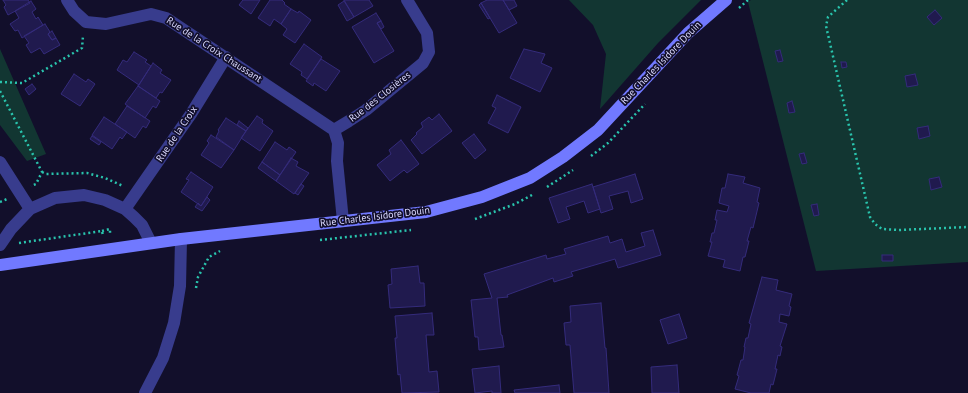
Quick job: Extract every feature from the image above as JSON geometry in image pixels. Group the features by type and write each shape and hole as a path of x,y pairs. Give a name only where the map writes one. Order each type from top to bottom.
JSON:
{"street":[{"path":"67,0 74,11 86,22"},
{"name":"Rue des Closières","path":"334,130 366,110 423,63 429,52 427,33 407,0"},
{"name":"Rue Charles Isidore Douin","path":"0,265 180,239 426,212 482,197 530,178 563,157 598,130 688,33 726,0"},
{"name":"Rue de la Croix Chaussant","path":"86,22 106,24 151,14 166,18 334,130"},
{"name":"Rue de la Croix","path":"125,210 191,114 226,57"},
{"path":"334,130 338,143 337,161 343,221"},
{"path":"0,162 30,209"},
{"path":"0,245 11,229 30,209 55,198 84,195 105,200 134,216 142,225 151,243"},
{"path":"145,393 163,358 174,323 179,290 180,239"}],"path":[{"path":"847,0 828,17 826,26 870,217 875,224 882,229 899,230 968,227"},
{"path":"0,82 22,83 82,48 86,22"},
{"path":"0,91 42,172 46,174 87,173 119,183 136,194"},
{"path":"0,202 36,184 42,172"},
{"path":"318,240 413,230"},
{"path":"0,245 102,231 104,250"},
{"path":"179,290 192,291 196,289 198,277 208,257 219,251 227,250"}],"green space":[{"path":"569,0 701,0 658,43 600,109 606,54 593,25"},
{"path":"751,0 968,0 968,262 816,271 748,2"},
{"path":"0,49 46,154 27,161 0,125"}],"building":[{"path":"3,0 28,0 30,3 8,15 4,7 6,5"},
{"path":"243,0 260,0 251,14 239,5"},
{"path":"270,0 282,0 285,3 284,4 291,9 281,24 274,19 270,26 258,18"},
{"path":"344,0 369,0 373,6 354,17"},
{"path":"487,0 503,0 517,23 499,33 481,3"},
{"path":"503,0 514,0 517,6 509,10"},
{"path":"31,1 36,9 32,12 36,19 38,17 43,25 22,38 18,30 15,31 10,24 19,18 15,11"},
{"path":"344,1 354,17 347,21 338,5"},
{"path":"481,3 490,18 488,19 479,5"},
{"path":"291,9 298,13 299,11 311,20 295,43 283,35 287,29 281,24"},
{"path":"935,10 942,18 934,25 927,17"},
{"path":"376,13 381,21 377,23 394,51 374,63 352,27"},
{"path":"381,21 384,27 381,29 377,23"},
{"path":"45,24 50,32 48,34 52,40 56,38 60,45 44,54 40,48 31,53 26,45 29,43 24,36"},
{"path":"52,31 56,38 52,40 48,34"},
{"path":"304,44 322,57 307,79 301,75 302,72 290,64"},
{"path":"524,49 545,54 541,63 552,68 540,92 510,78"},
{"path":"780,50 783,61 778,62 775,51"},
{"path":"134,52 147,60 145,62 151,66 139,85 117,70 123,60 127,62"},
{"path":"321,59 340,71 326,91 314,83 313,86 306,81"},
{"path":"841,62 846,62 847,67 842,68"},
{"path":"153,63 162,70 160,73 171,80 162,93 160,92 156,98 138,86"},
{"path":"74,74 86,82 88,79 95,84 80,106 61,94"},
{"path":"915,74 918,85 907,87 905,76"},
{"path":"32,84 36,89 29,95 25,89"},
{"path":"138,86 160,101 156,108 153,106 145,118 125,104"},
{"path":"497,95 521,107 508,133 488,123 496,108 492,106"},
{"path":"792,101 795,112 789,113 787,103"},
{"path":"127,106 150,121 146,128 143,126 135,138 115,124"},
{"path":"439,114 452,131 422,154 411,140 423,127 421,123 429,117 432,120"},
{"path":"257,116 263,120 262,123 273,131 260,151 241,138"},
{"path":"104,117 127,132 122,139 120,137 112,149 92,135"},
{"path":"226,118 246,131 234,150 216,137 219,131 218,130"},
{"path":"239,121 248,128 246,131 237,125"},
{"path":"928,126 930,136 919,139 917,128"},
{"path":"474,134 486,150 475,159 462,143"},
{"path":"211,135 234,150 221,168 201,155 209,143 207,141"},
{"path":"92,136 101,142 99,145 90,139"},
{"path":"401,140 419,164 407,173 404,170 390,181 377,165 391,154 389,150"},
{"path":"275,142 287,150 289,147 296,152 280,175 262,162"},
{"path":"804,153 807,163 802,164 799,154"},
{"path":"291,158 298,162 296,166 309,173 294,194 276,181"},
{"path":"262,162 280,175 276,181 258,168"},
{"path":"191,172 213,187 201,206 181,192 189,180 186,179"},
{"path":"635,174 643,199 631,203 628,191 609,196 613,209 601,213 593,187"},
{"path":"728,174 745,177 743,183 760,188 757,202 759,203 753,228 751,227 745,257 743,257 740,271 723,267 725,260 708,256 712,242 710,242 712,233 714,233 717,220 715,220 717,210 727,212 729,206 719,203 722,188 725,188"},
{"path":"939,177 942,187 931,190 929,179"},
{"path":"301,184 304,186 298,195 295,193"},
{"path":"592,184 600,209 588,213 584,201 566,207 570,219 558,223 549,198"},
{"path":"207,197 210,200 202,211 195,207 198,203 201,206"},
{"path":"817,204 819,215 814,216 811,205"},
{"path":"653,230 661,255 618,268 615,259 571,272 573,276 554,282 553,278 507,295 508,297 497,298 501,335 504,347 479,350 478,337 475,337 471,300 492,298 484,274 546,255 547,259 566,254 564,249 608,236 610,243 622,239 626,252 645,246 641,233"},
{"path":"882,255 893,255 893,261 882,261"},
{"path":"418,266 420,283 424,283 425,306 390,308 388,285 392,284 391,269"},
{"path":"762,277 778,280 776,290 792,294 789,306 791,307 789,316 780,314 779,322 787,324 780,346 782,347 780,356 778,355 775,369 777,369 773,385 771,384 769,393 751,393 735,389 739,376 737,375 741,360 743,360 746,338 748,338 751,324 749,323"},
{"path":"601,303 609,393 574,393 570,345 566,345 564,323 571,322 570,306"},
{"path":"432,313 434,335 426,335 429,372 437,371 439,392 402,393 400,374 398,375 395,316"},
{"path":"679,314 687,338 668,344 660,320"},
{"path":"677,365 679,393 652,393 651,367"},
{"path":"499,366 501,393 492,393 492,391 475,393 472,369"},
{"path":"559,385 560,393 515,393 514,390"}]}
